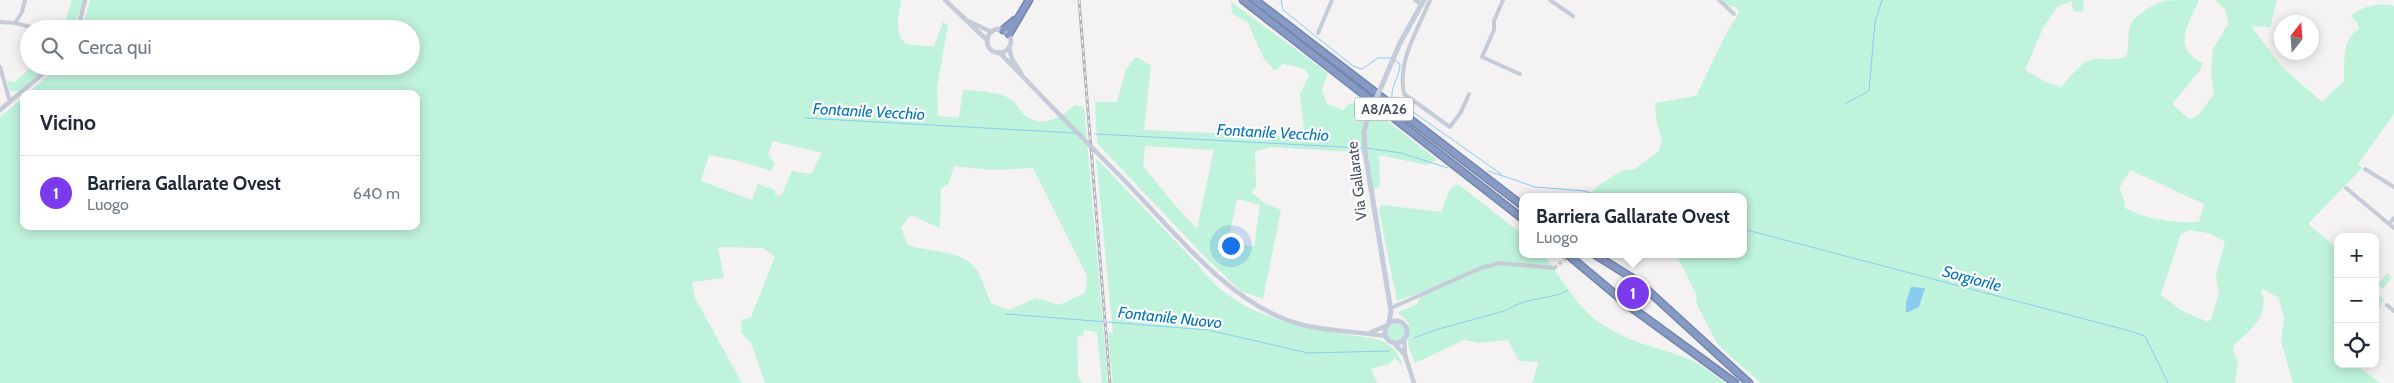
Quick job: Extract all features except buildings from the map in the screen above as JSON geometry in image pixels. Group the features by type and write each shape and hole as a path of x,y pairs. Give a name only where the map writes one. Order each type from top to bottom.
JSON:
{"highway":[{"path":"1009,34 1029,0"},
{"name":"A8/A26","path":"1243,0 1519,216"},
{"name":"A8/A26","path":"1255,0 1519,203"},
{"path":"1003,30 1020,16"},
{"path":"1572,258 1622,300"},
{"path":"1600,258 1637,281"},
{"path":"1643,286 1750,383"},
{"path":"1628,305 1736,383"}],"main road":[{"name":"Via Gallarate","path":"1388,324 1391,310 1364,143 1367,120 1400,43 1423,2"},
{"path":"1391,310 1401,322 1406,329 1404,338 1399,342 1393,342 1386,336 1388,324 1401,322"}],"street":[{"path":"16,23 22,12 24,0"},
{"path":"80,20 85,0"},
{"path":"945,0 988,41 992,50 1005,56 1018,73 1044,98"},
{"path":"949,0 971,23 992,32 1003,30 1009,34 1012,59 1019,71 1226,284 1258,306 1302,324 1386,336"},
{"path":"1318,32 1332,0"},
{"path":"1415,0 1423,2"},
{"path":"1430,0 1407,53 1403,81 1404,94 1450,127 1461,112 1469,94"},
{"path":"1503,0 1494,21 1494,30 1482,57 1520,74"},
{"path":"1550,0 1573,16"},
{"path":"1719,0 1734,14"},
{"path":"0,22 20,24"},
{"path":"988,41 992,32"},
{"path":"999,52 1010,47"},
{"path":"0,67 10,102"},
{"path":"24,90 42,75"},
{"path":"0,110 20,93"},
{"path":"2365,169 2394,187"},
{"path":"2346,188 2394,228"},
{"path":"2388,224 2394,218"},
{"path":"1391,310 1481,268 1500,263 1554,268"},
{"path":"2387,305 2394,311"},
{"path":"1367,332 1388,324"},
{"path":"1404,338 1405,354 1414,383"},
{"path":"1393,342 1405,354"}],"green space":[{"path":"72,0 83,0 77,20 66,20"},
{"path":"90,0 901,0 898,30 907,44 934,47 943,22 948,25 937,87 938,116 959,118 963,90 988,92 1005,96 1017,105 1026,116 1032,120 1039,121 1052,120 1059,117 1075,105 1084,107 1108,383 1102,383 1097,332 1084,330 1083,336 1077,337 1078,376 1082,383 765,383 751,343 741,332 742,320 751,317 775,257 763,248 718,247 724,278 692,282 695,298 742,383 0,383 0,117 20,100 20,230 420,230 420,90 31,90 48,75 420,75 420,20 84,20","holes":["773,141 822,153 811,174 792,171 781,196 775,194 775,190 758,184 752,200 701,181 709,155 739,161 771,171 775,164 768,154","954,166 991,170 1033,168 1086,274 1085,293 1059,305 1036,298 1009,310 991,303 977,270 964,258 908,245 901,228 910,215 940,228 941,188 948,185"]},
{"path":"1723,0 2084,0 2083,12 2074,11 2071,1 2057,7 2043,28 2025,70 2046,82 2061,87 2080,66 2090,60 2126,57 2130,26 2135,18 2144,11 2164,1 2199,0 2187,27 2185,43 2187,50 2193,57 2203,63 2200,70 2172,104 2189,119 2200,113 2214,94 2211,74 2213,49 2228,24 2225,9 2215,0 2277,0 2270,27 2251,26 2274,56 2274,60 2277,60 2283,68 2322,102 2344,81 2344,59 2347,45 2353,33 2359,29 2358,24 2351,16 2371,6 2383,4 2394,6 2394,114 2358,164 2362,168 2308,224 2334,246 2334,368 2360,368 2380,383 2293,383 2281,341 2284,319 2279,298 2263,289 2261,291 2263,307 2261,315 2252,328 2234,345 2233,351 2238,361 2235,383 1761,383 1718,345 1697,305 1696,294 1678,258 1747,258 1747,193 1591,193 1596,187 1621,171 1635,169 1658,152 1662,141 1657,124 1655,103 1696,96 1728,30 1739,13 1736,7 1726,5","holes":["2130,170 2204,204 2199,222 2161,220 2134,212 2125,208 2123,196 2119,189","2189,230 2208,233 2225,241 2216,276 2219,293 2211,319 2208,322 2182,311 2161,295 2181,234"]},
{"path":"1231,2 1328,73 1322,90 1327,104 1343,110 1350,103 1377,113 1437,160 1427,165 1379,155 1380,186 1373,190 1368,153 1273,147 1255,151 1256,187 1251,192 1264,203 1281,210 1263,299 1241,291 1206,258 1097,143 1095,102 1117,102 1126,69 1136,57 1151,65 1144,130 1305,137 1300,94 1309,75 1305,69 1283,64 1275,71 1264,59 1248,23 1232,13","holes":["1145,146 1214,150 1197,229 1143,166","1237,199 1260,205 1254,247 1228,242"]},
{"path":"23,75 38,75 19,91 10,91 7,81 15,82"},
{"path":"1096,158 1216,285 1236,300 1257,312 1304,327 1377,339 1394,349 1403,367 1395,358 1388,365 1371,368 1377,383 1113,383 1108,333 1113,333"},
{"path":"1458,184 1519,232 1519,258 1546,258 1575,298 1596,320 1628,338 1690,359 1726,383 1532,383 1539,362 1519,361 1508,340 1479,343 1464,340 1415,363 1408,345 1409,324 1398,312 1417,304 1422,292 1397,301 1379,210 1382,205 1441,212 1450,189"},
{"path":"2387,273 2392,277 2383,289 2379,284"},
{"path":"2379,296 2384,299 2379,308"},
{"path":"1396,324 1404,332 1396,340 1388,332"}],"water":[{"path":"1911,287 1925,288 1919,307 1906,313 1906,302"}],"waterway":[{"path":"1281,0 1283,10 1353,66 1362,69 1378,58 1391,58"},
{"path":"1845,104 1869,91 1875,22 1882,0"},
{"path":"1394,60 1400,64 1392,97 1501,174"},
{"name":"Fontanile Vecchio","path":"804,118 1075,133"},
{"name":"Fontanile Vecchio","path":"1095,134 1363,148"},
{"name":"Fontanile Vecchio","path":"1367,148 1401,153 1448,168"},
{"name":"Fontanile Vecchio","path":"1488,171 1535,187 1591,193"},
{"name":"Sorgiorile","path":"1747,230 2145,336 2168,383"},
{"name":"Fontanile Nuovo","path":"1414,338 1435,330 1504,311 1523,302 1561,294 1568,290"},
{"name":"Fontanile Nuovo","path":"1006,314 1208,330 1308,353 1389,351"}],"tunnel":[{"path":"1554,268 1566,258"}],"railway":[{"path":"1079,0 1110,383"}],"place":[{"name":"Barriera Gallarate Ovest","path":"1633,293"}]}
